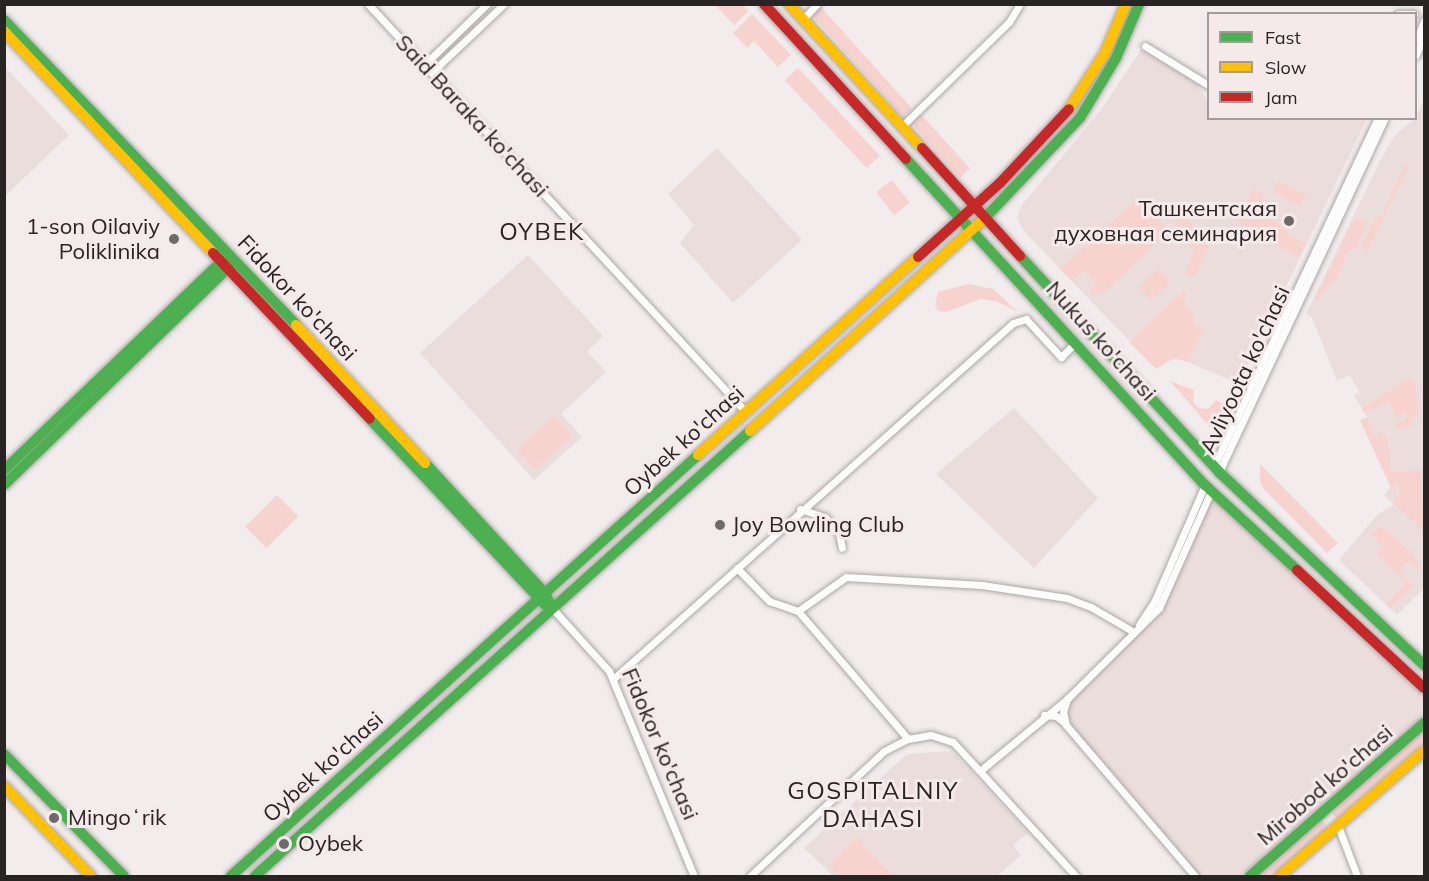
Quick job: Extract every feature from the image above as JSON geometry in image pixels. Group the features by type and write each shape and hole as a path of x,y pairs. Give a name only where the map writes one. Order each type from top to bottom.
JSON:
{"main road":[{"name":"Nukus ko'chasi","path":"764,4 1077,342 1208,488 1425,688"},
{"name":"Nukus ko'chasi","path":"789,4 1216,469 1425,665"},
{"name":"Oybek ko'chasi","path":"231,876 974,207 1070,110 1097,68 1126,4"},
{"name":"Oybek ko'chasi","path":"255,876 985,219 1080,118 1116,58 1138,4"},
{"name":"Fidokor ko'chasi","path":"4,20 232,257 541,597"},
{"name":"Fidokor ko'chasi","path":"4,31 552,608"},
{"path":"4,485 232,257"},
{"path":"4,470 224,265"},
{"name":"Avliyoota ko'chasi","path":"1208,488 1216,469"},
{"name":"Mirobod ko'chasi","path":"1250,876 1425,723"},
{"name":"Mirobod ko'chasi","path":"1280,876 1425,751"},
{"path":"4,754 124,876"},
{"path":"4,786 91,876"}],"street":[{"name":"Said Baraka ko'chasi","path":"368,4 746,412"},
{"path":"424,65 487,4"},
{"path":"432,72 504,4"},
{"path":"803,19 817,4"},
{"path":"901,127 1009,22 1020,4"},
{"path":"1417,38 1425,20"},
{"path":"1417,53 1425,36"},
{"path":"1145,46 1207,84"},
{"name":"Avliyoota ko'chasi","path":"1216,469 1378,123"},
{"path":"613,679 800,509 1013,323 1026,319 1061,357 1077,342"},
{"name":"Avliyoota ko'chasi","path":"981,770 1044,715 1067,699 1134,632 1155,600 1208,488"},
{"path":"800,509 825,517 839,533 842,548"},
{"path":"737,568 769,601 798,611 908,739"},
{"path":"798,611 846,577 982,585 1067,598 1092,607 1134,632"},
{"name":"Fidokor ko'chasi","path":"552,608 566,619 613,679 694,876"},
{"path":"1066,725 1063,712 1067,699"},
{"path":"1044,715 1056,716 1066,725 1195,876"},
{"path":"750,876 877,757 908,739 931,735 949,738 981,770 1076,876"},
{"path":"1338,826 1357,876"}],"shaded area":[{"path":"715,5 743,5 749,11 734,25"},
{"path":"819,5 912,108 903,116 810,13"},
{"path":"752,14 791,55 778,67 754,41 747,48 733,33"},
{"path":"1143,47 1194,80 1207,100 1207,120 1367,120 1239,384 1181,359 1167,360 1156,369 1023,230 1017,217 1022,205 1100,111"},
{"path":"5,67 69,135 5,196"},
{"path":"798,68 880,156 867,168 785,80"},
{"path":"1424,98 1424,588 1397,615 1339,560 1377,515 1394,505 1384,495 1391,487 1360,420 1367,417 1354,395 1359,393 1358,389 1349,375 1337,381 1312,317 1306,314 1381,159 1395,135 1414,120 1417,120"},
{"path":"919,112 970,168 960,177 909,121"},
{"path":"717,148 802,240 733,303 680,243 694,225 668,194"},
{"path":"1405,164 1409,166 1368,251 1361,247 1376,216 1382,215"},
{"path":"892,180 910,203 894,215 876,192"},
{"path":"1279,181 1306,195 1300,206 1273,193"},
{"path":"1253,189 1265,195 1257,212 1289,229 1287,234 1306,244 1299,258 1237,222"},
{"path":"1138,198 1169,231 1105,292 1092,295 1089,292 1097,284 1084,270 1072,281 1060,269"},
{"path":"1182,213 1209,247 1195,277 1185,273 1194,252 1175,226"},
{"path":"1355,217 1368,222 1356,249 1349,250 1336,280 1313,304"},
{"path":"528,255 603,336 587,351 606,372 561,414 582,437 534,480 420,353"},
{"path":"1159,269 1171,283 1150,300 1139,287"},
{"path":"968,284 993,289 1018,312 996,301 980,299 947,312 938,311 935,305 938,292"},
{"path":"1185,290 1185,305 1195,318 1192,324 1204,329 1188,362 1174,358 1156,369 1129,342"},
{"path":"1411,377 1416,384 1418,417 1412,417 1412,426 1398,430 1395,424 1406,419 1406,413 1396,417 1390,402 1364,413 1362,408"},
{"path":"1170,381 1194,390 1193,402 1199,408 1208,409 1216,400 1228,407 1215,433"},
{"path":"1014,408 1098,498 1034,568 936,474"},
{"path":"554,416 572,436 535,470 517,449"},
{"path":"1367,418 1373,435 1382,432 1388,439 1391,472 1421,470 1424,531 1393,503 1400,494 1397,484 1391,488 1360,420"},
{"path":"1260,464 1338,543 1327,553 1264,489 1260,483"},
{"path":"1211,491 1424,688 1424,723 1250,876 1195,876 1064,719 1064,706 1157,611"},
{"path":"277,495 298,516 266,548 245,527"},
{"path":"1382,526 1415,556 1421,573 1409,561 1399,570 1414,586 1390,608 1386,604 1406,583 1377,554 1383,547 1371,534"},
{"path":"1424,730 1424,742 1337,819 1332,813"},
{"path":"952,751 1028,833 1013,845 1021,855 997,876 833,876 804,848 907,754"},
{"path":"1322,820 1328,827 1273,876 1260,876"},
{"path":"857,837 893,876 839,876 828,865"}],"traffic: fast":[{"path":"984,219 1080,118 1116,58 1139,4"},
{"path":"4,20 296,325"},
{"path":"906,159 1205,485 1297,570"},
{"path":"1020,256 1219,472 1424,665"},
{"path":"4,470 225,258"},
{"path":"4,485 231,265"},
{"path":"370,419 545,605"},
{"path":"255,876 750,431"},
{"path":"231,876 698,455"},
{"path":"425,463 545,593 552,608"},
{"path":"1250,876 1424,723"},
{"path":"4,754 124,876"}],"traffic: slow":[{"path":"789,4 922,148"},
{"path":"1069,109 1105,53 1126,4"},
{"path":"4,31 213,253"},
{"path":"750,431 984,219"},
{"path":"698,455 918,257"},
{"path":"296,325 425,463"},
{"path":"1280,876 1424,751"},
{"path":"4,786 91,876"}],"traffic: jam":[{"path":"764,4 906,159"},
{"path":"918,257 1000,183 1069,109"},
{"path":"922,148 1020,256"},
{"path":"213,253 370,419"},
{"path":"1297,570 1424,688"}],"place":[{"name":"Ташкентская духовная семинария","path":"1289,221"},
{"name":"1-son Oilaviy Poliklinika","path":"174,239"},
{"name":"Joy Bowling Club","path":"720,525"},
{"name":"Mingoʻrik","path":"54,818"},
{"name":"Oybek","path":"284,844"}],"district":[{"name":"OYBEK","path":"542,232"},
{"name":"GOSPITALNIY DAHASI","path":"873,805"}]}
